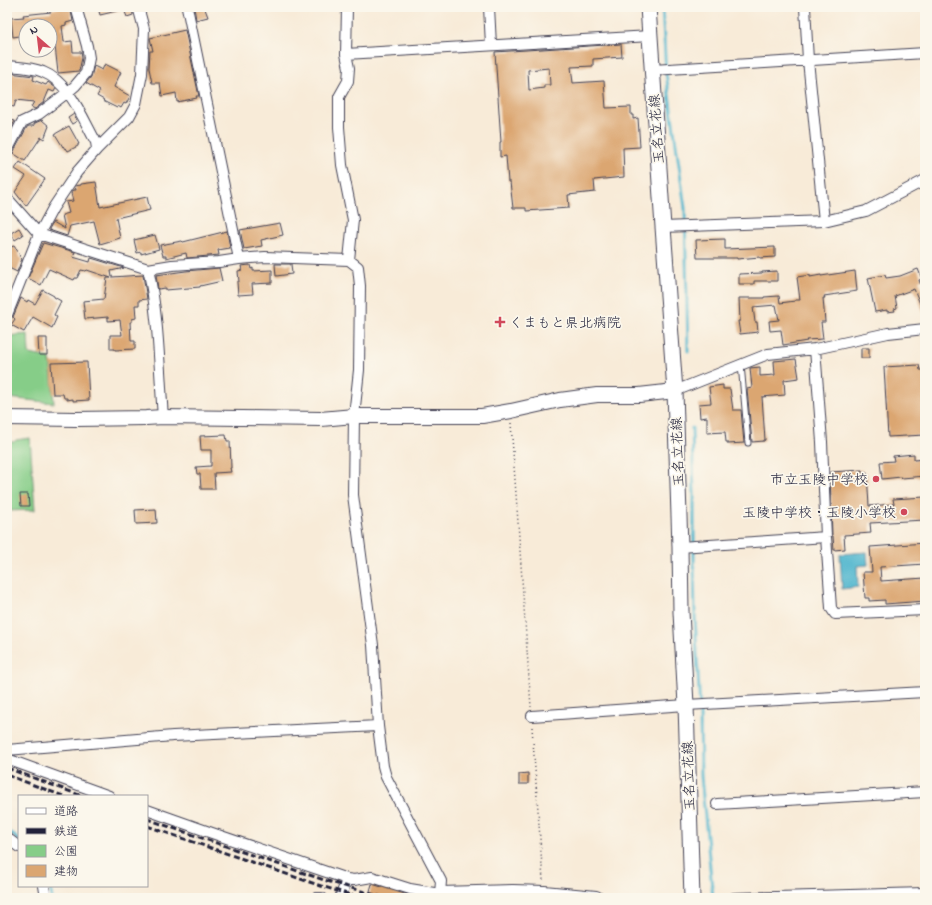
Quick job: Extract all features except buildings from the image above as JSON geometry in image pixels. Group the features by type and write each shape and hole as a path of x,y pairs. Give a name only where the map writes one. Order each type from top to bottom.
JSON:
{"main road":[{"name":"玉名立花線","path":"648,7 685,546 681,612 686,705 692,898"}],"street":[{"path":"7,150 22,122 38,114 68,92 86,73 88,58 87,46 76,7"},
{"path":"7,315 39,234 53,208 77,172 97,149 129,117 136,104 142,74 144,29 138,7"},
{"path":"187,7 240,259"},
{"path":"347,7 346,54 349,68 348,81 339,96 339,119 342,165 353,220 349,260"},
{"path":"489,7 491,45"},
{"path":"805,7 808,60 824,221"},
{"path":"346,54 650,36"},
{"path":"653,70 925,54"},
{"path":"7,66 24,67 44,72 59,82 68,92 96,142 97,149"},
{"path":"662,227 824,221 866,212 925,180"},
{"path":"7,198 39,234 148,268 265,257 349,260 358,267 360,286 360,370 354,416 353,496 373,645 378,726 383,766 386,777 441,881 440,894"},
{"path":"148,268 152,286 158,342 163,417"},
{"path":"7,418 76,419 163,417 321,419 354,416 482,416 560,400 597,395 640,395 674,391 768,354 815,349 888,334 925,329"},
{"path":"815,349 822,442 831,608 835,614 925,610"},
{"path":"685,546 826,537"},
{"path":"532,716 686,705 925,692"},
{"path":"7,750 173,736 378,726"},
{"path":"7,759 106,795"},
{"path":"717,804 925,792"},
{"path":"148,810 347,879 354,880 372,877 410,889 440,894 514,895 544,893 596,898"},
{"path":"7,838 18,847"},
{"path":"340,898 347,879"},
{"path":"44,887 46,898"},
{"path":"734,898 925,893"},
{"path":"316,898 322,898"}],"lane":[{"path":"741,364 748,443"}],"path":[{"path":"510,411 544,893"}],"green space":[{"path":"28,334 29,354 50,358 54,403 8,398 8,336"},
{"path":"30,438 35,510 7,511 7,445 8,442"}],"water":[{"path":"867,552 868,565 857,566 858,587 842,589 840,554"}],"waterway":[{"path":"662,7 666,73 685,208 688,351"},
{"path":"692,428 695,616 700,711 701,776 713,898"},
{"path":"7,830 18,839"},
{"path":"50,887 52,898"}],"railway":[{"path":"7,768 79,795"},
{"path":"7,775 60,795"},
{"path":"148,819 324,880 385,898"},
{"path":"148,826 321,886 361,898"}],"place":[{"name":"くまもと県北病院","path":"500,322"},
{"name":"市立玉陵中学校","path":"876,479"},
{"name":"玉陵中学校・玉陵小学校","path":"904,512"}]}
